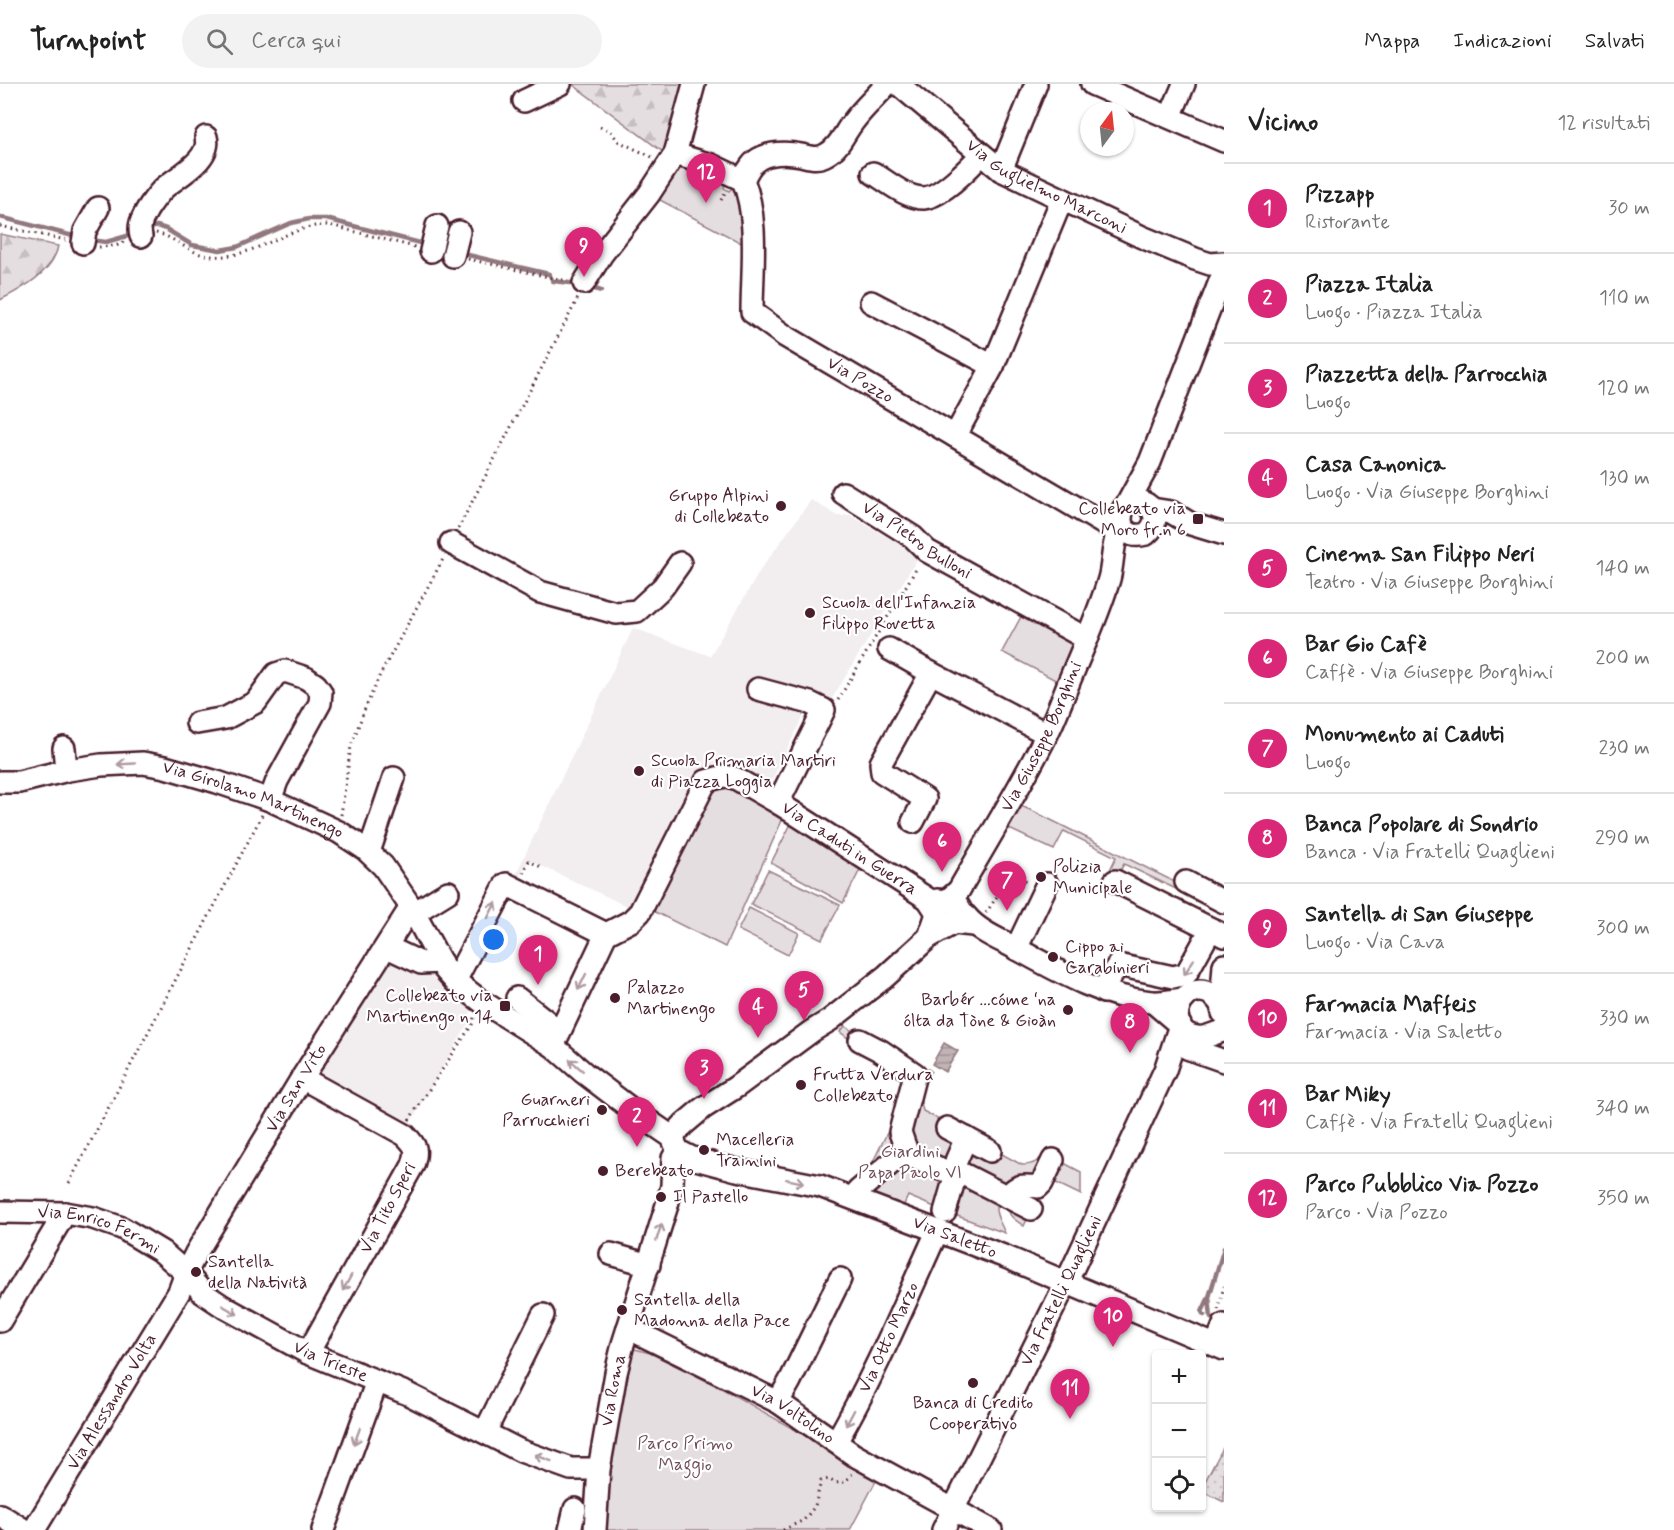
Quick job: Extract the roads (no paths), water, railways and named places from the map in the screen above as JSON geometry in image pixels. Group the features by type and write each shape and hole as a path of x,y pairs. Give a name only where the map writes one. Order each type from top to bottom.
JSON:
{"street":[{"path":"524,101 560,84"},
{"path":"584,284 602,254 649,194 675,154 694,84"},
{"path":"675,154 711,165 735,185 750,168 758,150 770,154 787,153 812,158 822,157 837,146 851,124 887,84"},
{"name":"Via Guglielmo Marconi","path":"898,84 1001,170 1219,271"},
{"path":"1001,170 1036,84"},
{"path":"1092,84 1224,141"},
{"path":"1170,117 1184,84"},
{"path":"141,236 139,228 153,200 196,164 206,150 206,137"},
{"path":"873,173 904,192 926,198 935,195 961,175 981,155"},
{"name":"Via Pozzo","path":"735,185 749,194 753,235 752,312 785,336 1086,513 1116,514 1135,521 1191,524 1224,534"},
{"path":"955,436 993,366 1001,339 1062,199"},
{"path":"83,243 86,231 98,208"},
{"path":"431,251 437,226"},
{"path":"453,256 459,232"},
{"path":"1135,521 1150,462 1219,271"},
{"path":"872,300 993,366"},
{"name":"Via Pietro Bulloni","path":"843,493 913,537 927,551 1087,639"},
{"name":"Via Giuseppe Borghini","path":"675,1144 684,1124 703,1108 818,1036 830,1020 886,976 955,911 1047,734 1110,577 1132,542 1135,521"},
{"path":"452,543 540,592 616,613 637,611 663,587 680,563"},
{"path":"889,649 1047,734"},
{"path":"197,723 226,718 256,702 276,674 285,671 306,678 316,685 321,692 320,703 277,781 270,800"},
{"path":"913,822 925,799 882,772 881,764 931,673"},
{"name":"Via Caduti in Guerra","path":"758,689 817,706 780,804 1016,949 1067,976 1104,992 1153,1002"},
{"path":"64,748 66,770"},
{"name":"Via Girolamo Martinengo","path":"0,782 20,782 66,770 101,765 143,763 217,782 270,800 339,832 369,852 383,866 413,910 445,970 455,981 481,1001 556,1038 584,1073 675,1144"},
{"path":"517,998 556,1038 606,934 631,921 640,912 706,781 724,776 735,778 780,804"},
{"path":"369,852 394,778"},
{"path":"1104,992 1118,965 1173,977 1186,974 1217,933 1115,881"},
{"path":"1186,882 1224,902"},
{"path":"455,981 506,884 606,934"},
{"path":"1016,949 1038,884"},
{"path":"413,910 448,892"},
{"name":"Via San Vito","path":"186,1273 302,1078 391,940 413,910"},
{"path":"391,940 421,963 441,962"},
{"path":"1179,1025 1177,1011 1190,995 1224,965"},
{"path":"1153,1002 1188,1035 1207,1037 1220,1027 1223,1020 1224,965"},
{"path":"1153,1002 1190,995 1211,994 1222,1006"},
{"name":"Via Fratelli Quaglieni","path":"943,1530 1066,1283 1165,1070 1179,1025"},
{"path":"1207,1037 1224,1061"},
{"name":"Via Fratelli Quaglieni","path":"1165,1070 1207,1037"},
{"path":"860,1040 915,1074 900,1132 908,1155"},
{"name":"Via Tito Speri","path":"302,1078 397,1130 414,1144 416,1154 413,1165 308,1353"},
{"path":"947,1128 990,1151"},
{"path":"945,1212 954,1172 966,1138"},
{"name":"Via Saletto","path":"675,1144 692,1158 858,1193 937,1232 1006,1257 1066,1283 1221,1337"},
{"name":"Via Roma","path":"595,1530 599,1468 616,1373 672,1186 675,1144"},
{"path":"858,1193 896,1159 908,1155 954,1172 1030,1209"},
{"path":"1007,1197 1013,1189 1026,1185 1038,1187 1042,1184 1053,1160"},
{"name":"Via Enrico Fermi","path":"0,1212 65,1213 93,1218 122,1228 162,1252 186,1273"},
{"path":"0,1321 65,1213"},
{"name":"Via Otto Marzo","path":"836,1442 850,1419 898,1320 937,1232"},
{"path":"611,1254 649,1265"},
{"name":"Via Trieste","path":"186,1273 202,1293 308,1353 376,1381 521,1451 571,1469 599,1468"},
{"name":"Via Alessandro Volta","path":"34,1530 179,1292 186,1273"},
{"path":"778,1402 840,1279"},
{"path":"485,1432 543,1315"},
{"name":"Via Voltolino","path":"628,1328 778,1402 890,1476 953,1509"},
{"path":"323,1530 376,1381"},
{"path":"570,1530 575,1509"},
{"path":"953,1509 990,1530"},
{"path":"0,1515 24,1530"}],"waterway":[{"path":"0,217 77,237"},
{"path":"145,230 157,226 192,245 220,250 237,247 291,223 309,219 326,219 424,244"},
{"path":"91,240 106,242 134,234"},
{"path":"464,254 549,274 553,281 578,284"},
{"path":"595,289 601,291"},
{"path":"1219,1322 1211,1318 1209,1297 1224,1248"},
{"path":"1204,1315 1202,1312 1208,1299"}],"place":[{"name":"Parco Pubblico Via Pozzo","path":"706,203"},
{"name":"Santella di San Giuseppe","path":"584,277"},
{"name":"Gruppo Alpini di Collebeato","path":"781,506"},
{"name":"Collebeato via Moro fr.n 6","path":"1198,519"},
{"name":"Scuola dell'Infanzia Filippo Rovetta","path":"810,613"},
{"name":"Scuola Primaria Martiri di Piazza Loggia","path":"639,771"},
{"name":"Bar Gio Cafè","path":"942,872"},
{"name":"Polizia Municipale","path":"1041,877"},
{"name":"Monumento ai Caduti","path":"1007,911"},
{"name":"Cippo ai Carabinieri","path":"1053,957"},
{"name":"Pizzapp","path":"538,985"},
{"name":"Palazzo Martinengo","path":"615,998"},
{"name":"Collebeato via Martinengo n 14","path":"505,1006"},
{"name":"Barbér ...cóme ‘na ólta da Tòne & Gioàn","path":"1068,1010"},
{"name":"Cinema San Filippo Neri","path":"804,1021"},
{"name":"Casa Canonica","path":"758,1038"},
{"name":"Banca Popolare di Sondrio","path":"1130,1053"},
{"name":"Frutta Verdura Collebeato","path":"801,1085"},
{"name":"Piazzetta della Parrocchia","path":"704,1099"},
{"name":"Guarneri Parrucchieri","path":"602,1110"},
{"name":"Piazza Italia","path":"637,1147"},
{"name":"Macelleria Trainini","path":"704,1150"},
{"name":"Berebeato","path":"603,1171"},
{"name":"Il Pastello","path":"661,1197"},
{"name":"Santella della Natività","path":"196,1272"},
{"name":"Santella della Madonna della Pace","path":"622,1310"},
{"name":"Farmacia Maffeis","path":"1113,1347"},
{"name":"Banca di Credito Cooperativo","path":"973,1383"},
{"name":"Bar Miky","path":"1070,1419"}],"park label":[{"name":"Giardini Papa Paolo VI","path":"910,1162"},
{"name":"Parco Primo Maggio","path":"685,1454"}]}
